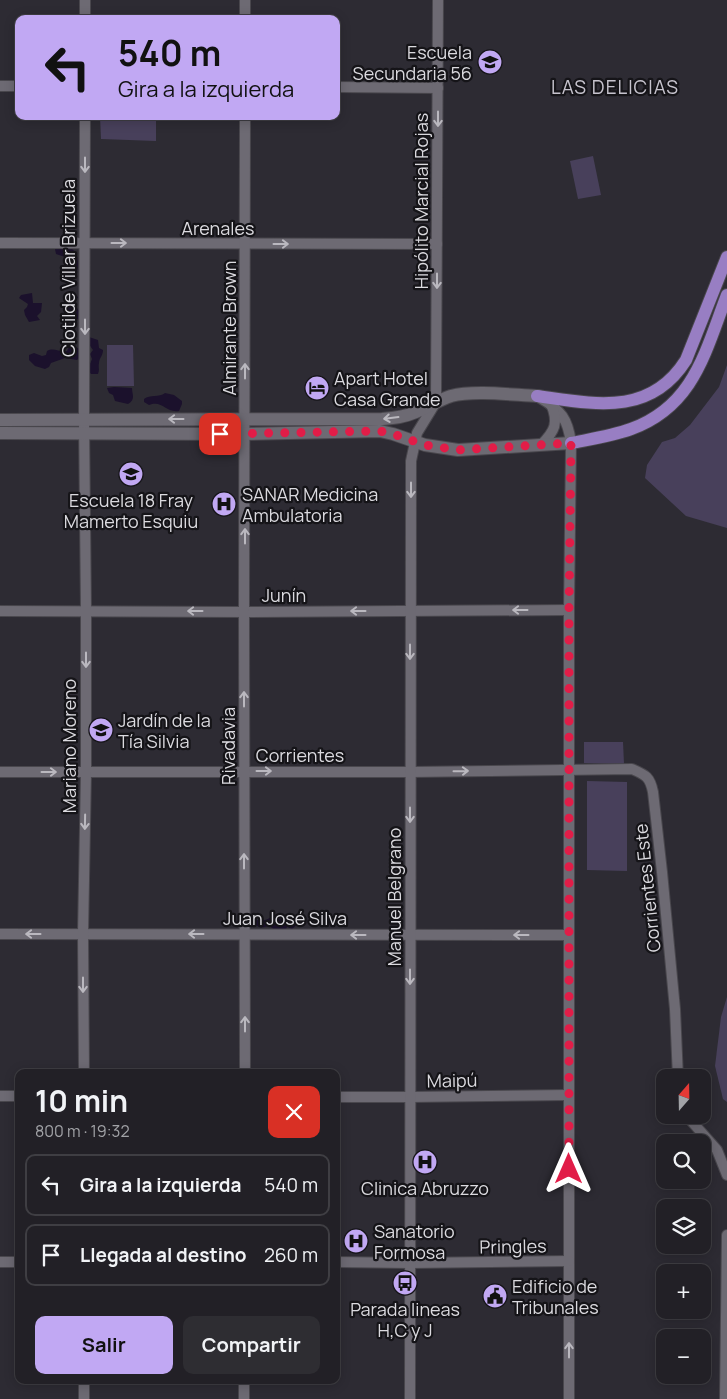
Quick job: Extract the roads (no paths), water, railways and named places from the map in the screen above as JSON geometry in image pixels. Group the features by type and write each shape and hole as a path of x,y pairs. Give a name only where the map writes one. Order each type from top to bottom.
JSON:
{"main road":[{"path":"0,433 245,434 370,425 382,419 402,417 417,412 452,396 466,394 537,396 604,404 619,403 651,394 678,373 686,360 727,257"},
{"path":"0,420 245,420 370,425 380,431 414,441 458,450 571,443 630,429 649,421 669,408 685,391 696,375 727,295"}],"street":[{"path":"85,0 85,15"},
{"path":"245,0 245,15"},
{"name":"Hipólito Marcial Rojas","path":"436,402 438,0"},
{"path":"0,86 15,86"},
{"path":"340,87 438,88"},
{"name":"Clotilde Villar Brizuela","path":"84,420 85,120"},
{"name":"Almirante Brown","path":"245,120 245,420"},
{"name":"Arenales","path":"0,243 437,244"},
{"path":"537,396 551,404 561,413 570,432 571,443 569,610 569,1399"},
{"name":"Manuel Belgrano","path":"410,1399 411,461 417,433 436,402"},
{"path":"541,445 550,436 554,428 554,412 551,404"},
{"name":"Mariano Moreno","path":"84,420 86,772 83,934 84,1069"},
{"name":"Rivadavia","path":"245,420 245,1069"},
{"name":"Junín","path":"0,611 569,610"},
{"name":"Corrientes Este","path":"569,770 632,769 645,774 651,782 675,1009 678,1069"},
{"name":"Corrientes","path":"0,772 569,770"},
{"name":"Juan José Silva","path":"0,934 569,935"},
{"name":"Maipú","path":"340,1096 568,1095"},
{"path":"0,1096 15,1096"},
{"path":"694,1124 717,1150 727,1175"},
{"path":"726,1399 727,1235"},
{"name":"Pringles","path":"340,1262 569,1261"},
{"path":"0,1262 15,1262"},
{"path":"84,1384 84,1399"},
{"path":"244,1384 244,1399"}],"place":[{"name":"Escuela Secundaria 56","path":"490,62"},
{"name":"Apart Hotel Casa Grande","path":"317,388"},
{"name":"Escuela 18 Fray Mamerto Esquiu","path":"131,474"},
{"name":"SANAR Medicina Ambulatoria","path":"224,504"},
{"name":"Jardín de la Tía Silvia","path":"101,730"},
{"name":"Clinica Abruzzo","path":"425,1162"},
{"name":"Sanatorio Formosa","path":"356,1241"},
{"name":"Parada lineas H,C y J","path":"405,1283"},
{"name":"Edificio de Tribunales","path":"495,1296"}],"district":[{"name":"LAS DELICIAS","path":"615,87"}]}
